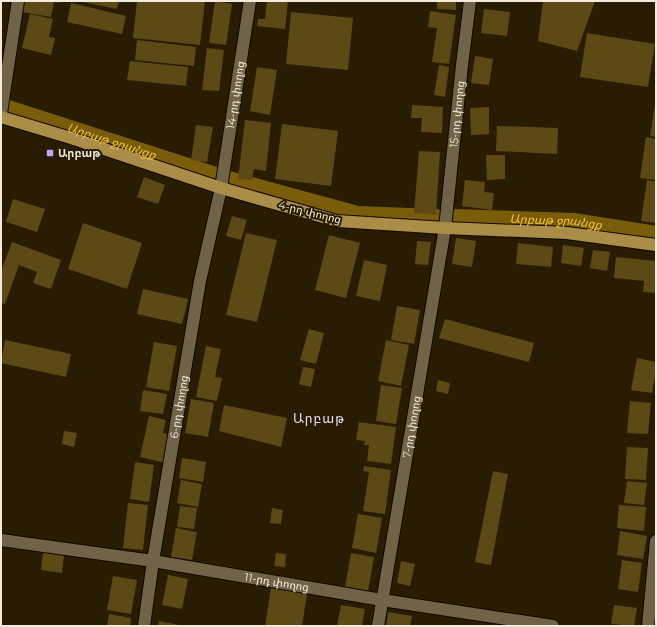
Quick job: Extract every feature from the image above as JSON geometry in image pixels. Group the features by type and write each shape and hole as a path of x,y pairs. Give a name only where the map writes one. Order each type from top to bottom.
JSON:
{"main road":[{"name":"4-րդ փողոց","path":"1,118 71,138 221,188 337,221 445,228 567,233 656,245"}],"street":[{"path":"1,113 18,1"},
{"name":"14-րդ փողոց","path":"221,188 250,1"},
{"name":"15-րդ փողոց","path":"445,228 470,1"},
{"name":"6-րդ փողոց","path":"144,626 153,562 200,281 221,188"},
{"name":"7-րդ փողոց","path":"378,626 445,228"},
{"name":"11-րդ փողոց","path":"1,540 153,562 382,600 553,626"},
{"path":"648,626 656,541"}],"building":[{"path":"24,1 59,1 59,3 54,2 51,17 22,12"},
{"path":"78,1 119,1 117,9"},
{"path":"137,1 205,1 200,45 133,38"},
{"path":"215,1 232,4 226,45 209,43"},
{"path":"267,1 288,1 285,29 257,26 258,19 265,19"},
{"path":"437,1 456,1 456,10 437,9"},
{"path":"543,1 595,1 577,51 538,41"},
{"path":"71,3 126,16 122,34 67,22"},
{"path":"484,9 510,12 507,36 481,33"},
{"path":"430,11 456,15 449,64 432,62 437,28 428,27"},
{"path":"291,12 353,18 348,70 286,64"},
{"path":"30,14 53,19 49,37 55,38 51,55 22,48"},
{"path":"587,33 655,44 648,87 580,77"},
{"path":"137,40 196,47 194,66 135,60"},
{"path":"207,48 224,50 219,91 202,90"},
{"path":"475,56 493,59 489,85 471,83"},
{"path":"130,61 188,67 186,86 127,80"},
{"path":"439,65 449,67 445,97 434,95"},
{"path":"257,67 277,70 270,115 250,111"},
{"path":"656,104 656,137 650,136"},
{"path":"412,105 443,107 442,133 421,132 422,118 411,118"},
{"path":"489,107 489,134 471,135 470,108"},
{"path":"245,120 271,123 266,171 254,169 252,180 238,179"},
{"path":"282,124 338,131 331,186 275,179"},
{"path":"196,125 213,127 207,162 191,160"},
{"path":"497,126 558,128 557,154 496,151"},
{"path":"646,137 656,139 656,180 640,178"},
{"path":"419,151 440,152 436,215 414,213"},
{"path":"486,155 505,155 505,179 487,180"},
{"path":"144,177 165,185 158,204 137,197"},
{"path":"465,180 485,182 484,192 494,193 492,210 462,206"},
{"path":"647,180 656,182 656,223 641,221"},
{"path":"13,199 45,209 37,232 6,222"},
{"path":"232,216 247,220 241,240 226,236"},
{"path":"83,223 142,243 127,289 68,269"},
{"path":"246,233 277,240 257,322 226,315"},
{"path":"329,235 360,243 346,298 315,290"},
{"path":"456,238 476,241 472,267 452,264"},
{"path":"417,241 431,242 428,265 415,264"},
{"path":"12,242 61,260 51,289 33,283 37,272 19,265 5,304 1,303 1,271"},
{"path":"518,243 553,247 551,267 516,264"},
{"path":"563,245 584,248 581,266 561,263"},
{"path":"593,250 610,252 607,271 590,268"},
{"path":"616,257 656,261 656,293 643,292 644,281 614,278"},
{"path":"364,260 387,265 380,301 356,296"},
{"path":"143,289 188,299 182,324 137,314"},
{"path":"397,306 420,310 414,344 391,340"},
{"path":"445,319 534,343 529,362 439,338"},
{"path":"309,329 324,333 316,364 300,360"},
{"path":"5,340 71,354 66,377 1,363"},
{"path":"386,340 409,345 401,386 378,381"},
{"path":"154,342 177,346 169,391 146,387"},
{"path":"206,346 221,349 215,377 222,378 217,401 196,397"},
{"path":"637,358 656,362 652,393 631,390"},
{"path":"303,367 315,369 311,387 299,384"},
{"path":"438,380 450,383 448,394 436,391"},
{"path":"381,385 402,388 396,424 376,421"},
{"path":"143,390 167,394 163,414 140,411"},
{"path":"191,399 214,403 208,437 185,433"},
{"path":"630,401 651,403 648,434 627,433"},
{"path":"224,405 287,418 281,447 219,431"},
{"path":"149,416 166,420 163,433 172,435 166,463 140,457"},
{"path":"359,422 396,427 391,464 367,461 369,445 364,445 365,441 356,440"},
{"path":"64,431 77,433 74,447 62,444"},
{"path":"627,447 648,448 646,480 625,479"},
{"path":"182,458 206,462 203,482 179,478"},
{"path":"135,462 154,465 149,502 130,499"},
{"path":"364,466 391,470 385,514 363,511 369,472 363,471"},
{"path":"493,471 508,474 491,565 475,562"},
{"path":"181,480 202,484 198,507 177,503"},
{"path":"627,481 647,483 644,505 624,503"},
{"path":"128,503 148,505 143,550 123,548"},
{"path":"619,505 646,507 644,531 617,528"},
{"path":"180,506 197,508 194,529 177,527"},
{"path":"272,508 283,510 281,524 270,523"},
{"path":"358,514 382,518 376,553 352,548"},
{"path":"176,528 197,532 192,560 171,557"},
{"path":"620,531 647,536 643,559 617,555"},
{"path":"43,552 64,555 62,573 41,570"},
{"path":"276,553 286,554 285,567 274,566"},
{"path":"351,553 374,557 368,591 345,587"},
{"path":"622,560 642,563 638,592 618,589"},
{"path":"401,561 415,564 410,586 397,583"},
{"path":"168,575 188,579 182,609 162,605"},
{"path":"113,576 137,580 131,614 107,610"},
{"path":"271,588 307,594 302,626 265,626"},
{"path":"341,605 365,609 362,626 337,626"},
{"path":"614,605 637,608 634,626 611,624"},
{"path":"388,612 412,616 410,626 386,626"},
{"path":"109,614 131,618 130,626 107,626"},
{"path":"159,621 179,625 158,626"}],"waterway":[{"name":"Արբաթ ջրանցք","path":"8,107 216,174"},
{"name":"Արբաթ ջրանցք","path":"229,178 358,213 436,216"},
{"name":"Արբաթ ջրանցք","path":"454,216 574,220 656,233"}],"place":[{"name":"Արբաթ","path":"50,153"}],"district":[{"name":"Արբաթ","path":"319,418"}]}
